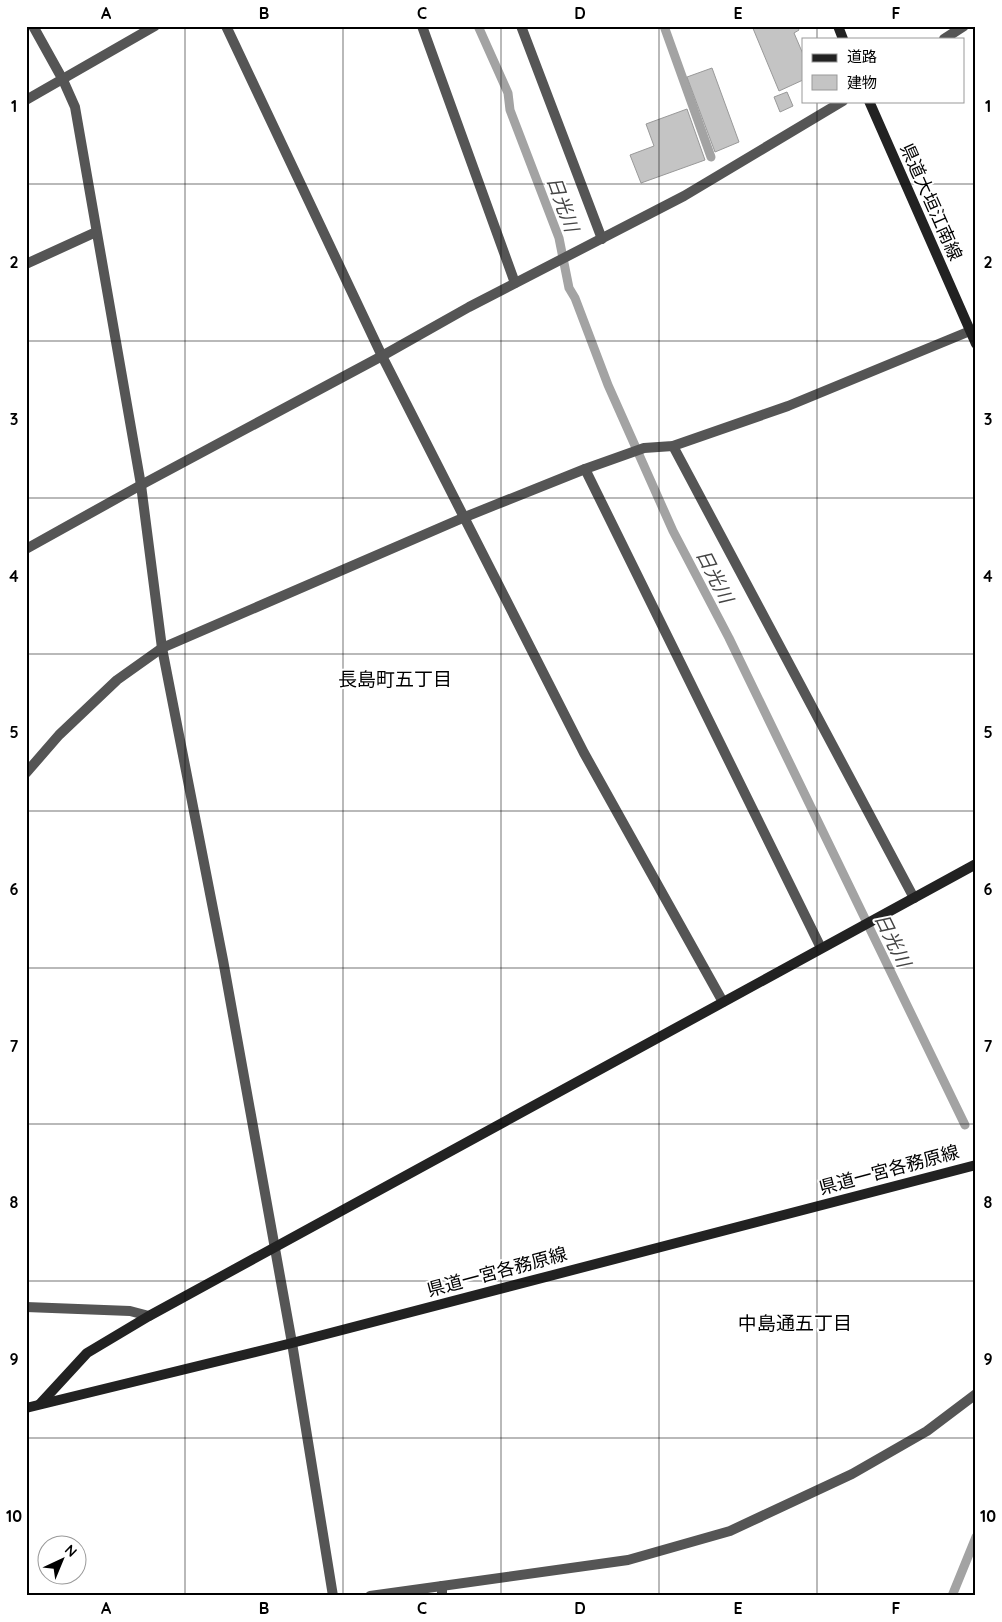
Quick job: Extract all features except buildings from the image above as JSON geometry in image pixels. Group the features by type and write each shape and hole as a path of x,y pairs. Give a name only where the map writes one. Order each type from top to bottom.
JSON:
{"main road":[{"path":"838,26 843,38"},
{"name":"県道大垣江南線","path":"869,102 976,344"},
{"path":"40,1404 87,1353 149,1316 976,864"},
{"name":"県道一宮各務原線","path":"26,1408 292,1343 976,1165"}],"street":[{"path":"34,26 75,107 141,485 162,648 223,960 273,1247 292,1343 333,1596"},
{"path":"26,100 155,26"},
{"path":"226,26 382,356 584,753 723,1002"},
{"path":"422,26 515,283"},
{"path":"521,26 598,241"},
{"path":"946,38 964,26"},
{"path":"26,549 469,307 684,196 841,102"},
{"path":"26,264 96,232"},
{"path":"26,773 59,735 117,680 162,648 465,517 585,469 644,448 673,446 788,406 970,331"},
{"path":"673,446 914,898"},
{"path":"585,469 821,948"},
{"path":"26,1308 130,1311 149,1316"},
{"path":"370,1596 442,1591 628,1560 730,1531 852,1474 927,1431 976,1394"}],"waterway":[{"name":"日光川","path":"478,26 508,93 510,110 559,238 569,288 575,298 608,385 673,531 729,638 965,1125"},
{"path":"664,26 711,157"},
{"path":"952,1596 976,1537"}],"district":[{"name":"長島町五丁目","path":"395,679"},
{"name":"中島通五丁目","path":"795,1323"}]}
